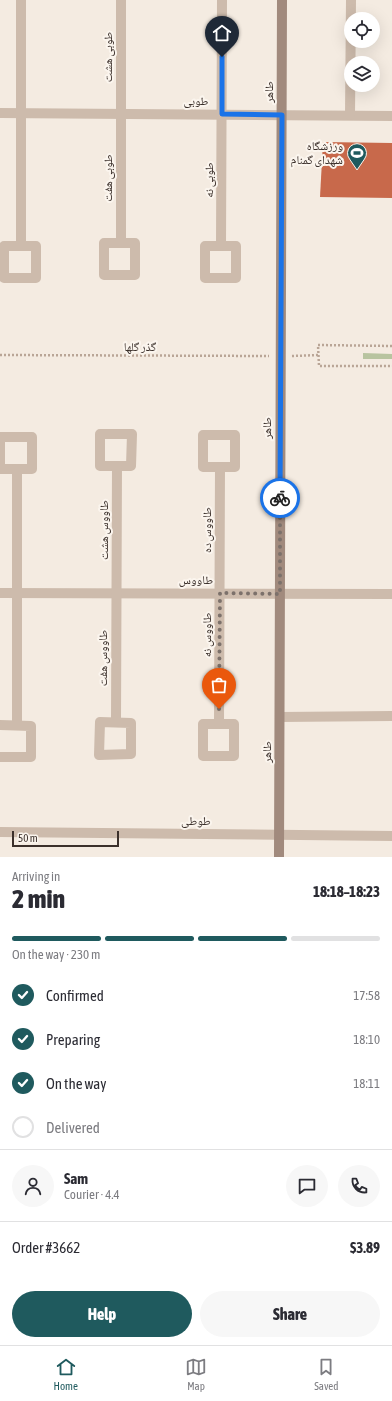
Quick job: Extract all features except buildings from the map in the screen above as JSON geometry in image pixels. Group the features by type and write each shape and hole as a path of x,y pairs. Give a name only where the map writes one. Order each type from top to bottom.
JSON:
{"street":[{"path":"21,0 21,246"},
{"name":"طوبی هشت","path":"121,0 121,114"},
{"name":"طوبی نه","path":"221,246 222,0"},
{"name":"طاهر","path":"279,857 282,0"},
{"path":"350,115 351,0"},
{"name":"طوبی","path":"0,113 392,116"},
{"name":"طوبی هفت","path":"121,114 121,243"},
{"path":"104,243 121,243 135,243 135,275 104,275 104,243"},
{"path":"4,246 21,246 36,246 36,278 4,278 4,246"},
{"path":"205,246 221,246 236,246 236,278 205,278 205,246"},
{"path":"100,434 132,434 131,466 117,466 100,466 100,434"},
{"path":"203,435 235,435 235,467 220,467 203,467 203,435"},
{"path":"0,437 32,437 32,469 17,469 0,469 0,437"},
{"name":"طاووس هشت","path":"117,466 117,593"},
{"name":"طاووس ده","path":"220,467 220,593"},
{"path":"17,469 17,726"},
{"name":"طاووس","path":"0,593 392,594"},
{"name":"طاووس هفت","path":"116,722 117,593"},
{"name":"طاووس نه","path":"219,724 220,593"},
{"path":"280,717 392,716"},
{"path":"100,722 116,722 131,723 131,754 99,755 100,722"},
{"path":"203,724 219,724 234,724 234,756 203,756 203,724"},
{"path":"0,725 31,726 31,757 0,757"},
{"name":"طوطی","path":"0,832 392,836"}],"path":[{"path":"392,346 318,345 319,366 392,366"},
{"name":"گذر گلها","path":"0,355 319,356"}],"green space":[{"path":"363,353 392,354 392,359 363,359"}],"way so far":[{"path":"219,709 220,593 280,594 280,498"}],"place":[{"name":"ورزشگاه شهدای گمنام","path":"357,170"}],"route":[{"path":"222,57 222,114 282,115 280,498"}]}
